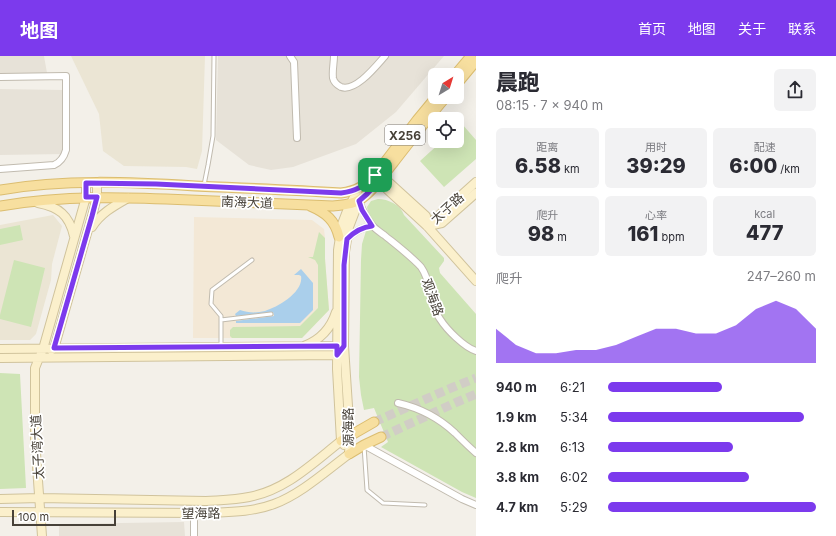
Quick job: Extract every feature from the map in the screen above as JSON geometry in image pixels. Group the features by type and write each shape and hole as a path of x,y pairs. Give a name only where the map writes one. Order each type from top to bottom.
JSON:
{"main road":[{"path":"461,68 471,56"},
{"path":"464,76 476,61"},
{"name":"南海大道","path":"0,206 31,201 86,197 333,206 355,202 367,194 417,120 430,104"},
{"name":"南海大道","path":"0,190 46,185 97,183 156,184 341,193 350,192 379,177 440,104"},
{"path":"379,177 426,216 427,226"},
{"path":"379,177 443,243 476,281"},
{"name":"太子路","path":"427,226 476,182"},
{"name":"太子湾大道","path":"42,536 35,439 36,368 38,358 43,349 86,197 86,183"},
{"path":"38,358 54,348 97,197 97,183"},
{"name":"源海路","path":"349,454 341,441 337,369 340,349 344,265 342,224 355,202 358,189"},
{"name":"太子路","path":"427,226 442,223 476,193"},
{"path":"87,235 100,216 110,208 128,198"},
{"path":"31,201 47,205 66,216 74,236"},
{"path":"305,205 322,212 330,218 343,238"},
{"path":"426,216 441,214"},
{"path":"442,223 440,238 443,243"},
{"name":"源海路","path":"343,238 338,264 337,308 350,436 349,454"},
{"path":"301,347 319,338 326,332 337,308"},
{"path":"0,349 221,347 301,347 340,349"},
{"path":"0,358 340,349"},
{"name":"望海路","path":"0,499 40,498 206,501 251,497 285,484 341,441 374,422"},
{"name":"望海路","path":"0,512 194,513 252,510 275,504 308,486 349,454 381,437"}],"street":[{"path":"290,56 294,62 297,138"},
{"path":"294,62 298,56"},
{"path":"334,56 333,79 338,86 347,88 359,82 385,56"},
{"path":"0,77 66,76 66,150 60,162 54,164 0,169"},
{"name":"观海路","path":"355,202 372,226 421,267 430,288 439,318 463,343 472,350 476,351"},
{"path":"343,238 360,229 372,226"},
{"path":"398,403 414,407 433,416 450,428 476,452"},
{"path":"364,445 462,499 476,505"},
{"path":"194,513 194,536"}],"lane":[{"path":"203,186 208,165 212,136 214,56"},
{"path":"221,347 221,316 211,304 212,290 252,260"},
{"path":"221,320 271,314"},
{"path":"364,445 368,490 384,504 425,505"}],"shaded area":[{"path":"0,56 44,56 47,73 0,74"},
{"path":"71,56 205,56 202,151 197,169 186,167 124,166 103,151 99,114"},
{"path":"218,56 444,56 434,68 428,68 428,75 396,112 356,144 293,167 271,170 249,165 216,140"},
{"path":"0,89 64,90 65,154 0,155"},
{"path":"53,215 62,226 52,264 51,280 36,334 30,340 0,340 0,225"},
{"path":"194,217 312,220 324,229 329,310 302,338 193,338"},
{"path":"184,522 185,536 59,536 59,524"}],"green space":[{"path":"464,126 476,140 476,159 444,187 420,161 434,148 464,148"},
{"path":"378,199 390,201 400,208 404,215 444,258 444,261 439,268 440,273 476,314 476,498 462,492 381,447 388,442 374,408 364,410 359,377 362,244 366,231 374,225 373,220 368,213 367,207 371,201"},
{"path":"20,225 23,240 0,245 0,229"},
{"path":"319,232 325,238 329,310 302,338 232,338 230,336 230,330 233,327 300,326 318,308 318,265 315,260 308,257 313,257"},
{"path":"14,260 45,268 31,327 0,319"},
{"path":"0,373 20,374 26,488 0,489"}],"water":[{"path":"301,269 313,283 313,310 300,323 236,323 236,321 274,316 273,312 236,316 235,314 240,310 246,312 265,311 277,306 289,298 301,282 301,276 294,275"}],"tunnel":[{"path":"374,422 476,378"},
{"path":"381,437 476,394"}],"route":[{"path":"375,175 378,182 359,201 362,210 372,226 367,226 354,232 347,239 344,265 344,346 337,355 337,346 54,348 97,197 86,197 86,183 156,184 341,193 358,189 375,175"}]}
